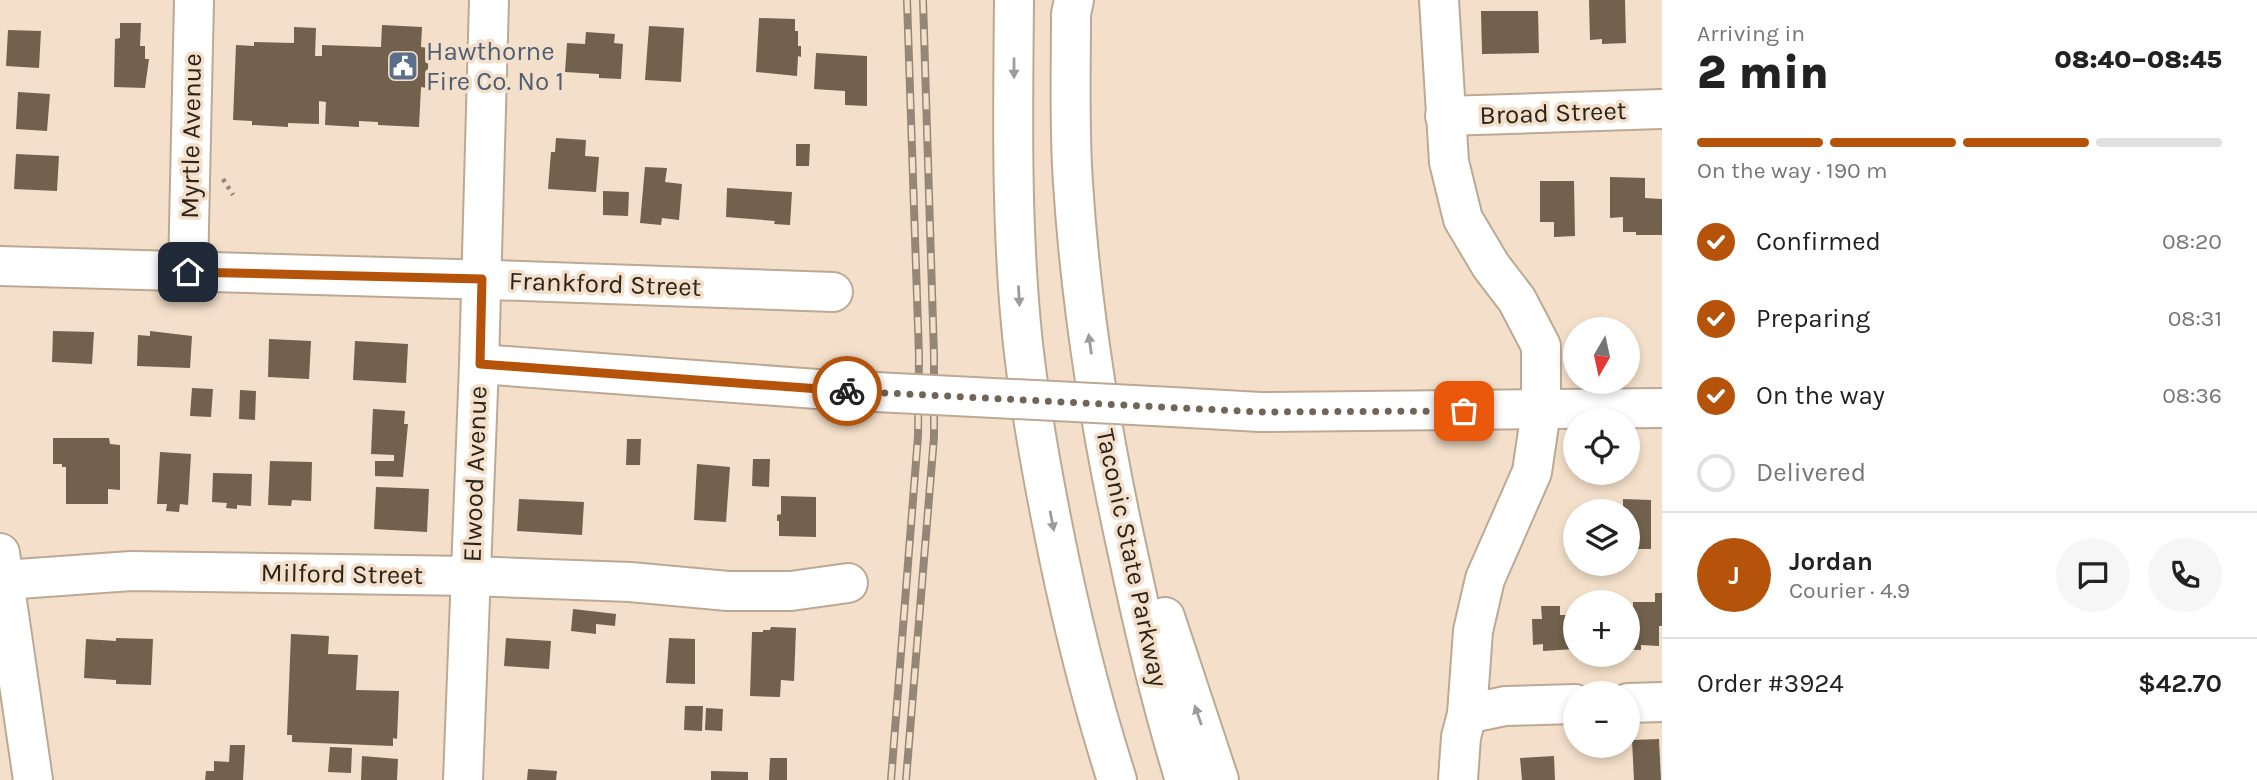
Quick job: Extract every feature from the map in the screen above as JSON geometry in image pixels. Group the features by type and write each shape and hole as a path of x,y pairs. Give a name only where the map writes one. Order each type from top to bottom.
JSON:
{"main road":[{"name":"Myrtle Avenue","path":"188,272 194,0"},
{"name":"Elwood Avenue","path":"463,780 480,364 489,0"},
{"path":"1014,0 1017,263 1025,361 1037,444 1060,562 1076,634 1117,780"},
{"path":"1439,0 1449,162 1462,219 1490,266 1517,299 1541,346 1541,411 1532,472 1485,579 1473,631 1458,780"},
{"name":"Taconic State Parkway","path":"1072,5 1072,180 1077,241 1104,436 1145,634 1185,780"},
{"name":"Broad Street","path":"1445,116 1662,109"},
{"name":"Frankford Street","path":"0,267 482,279 833,292"},
{"path":"480,364 817,389 1260,412 1662,408"},
{"path":"1104,436 1219,780"},
{"path":"2,566 33,780"},
{"name":"Milford Street","path":"2,566 131,571 471,576 630,582 728,591 791,591 848,583"},
{"path":"1640,703 1662,702"},
{"path":"1466,714 1505,706 1563,704"},
{"path":"1098,716 1101,780"}],"path":[{"path":"223,179 233,195"}],"building":[{"path":"1589,0 1625,0 1626,43 1602,44 1602,39 1590,40"},
{"path":"1481,11 1538,11 1539,53 1482,54"},
{"path":"759,18 795,19 798,46 801,46 797,76 756,72"},
{"path":"120,23 141,23 140,46 145,46 145,59 149,59 145,88 114,87 115,39 120,38"},
{"path":"382,25 422,27 421,47 429,48 427,88 421,87 419,127 359,121 359,127 325,125 326,102 319,101 319,124 288,123 288,127 252,125 252,121 233,120 236,45 254,46 254,42 294,43 294,27 316,28 315,56 322,56 322,45 381,47"},
{"path":"649,26 684,28 681,82 645,80"},
{"path":"8,30 41,31 39,68 6,66"},
{"path":"586,32 615,34 614,43 623,44 621,79 599,78 599,74 565,72 567,43 585,44"},
{"path":"816,53 867,56 867,106 845,105 845,91 814,89"},
{"path":"18,92 50,94 47,131 16,129"},
{"path":"556,138 586,140 585,156 599,157 596,192 548,189 551,152 555,152"},
{"path":"796,144 810,144 809,166 796,166"},
{"path":"16,154 59,156 57,191 14,189"},
{"path":"645,167 667,168 665,182 682,184 679,220 662,218 661,225 640,223"},
{"path":"1610,177 1645,178 1645,198 1662,199 1662,235 1623,232 1623,217 1610,218"},
{"path":"1540,181 1574,181 1575,236 1554,237 1554,222 1540,222"},
{"path":"727,188 792,192 790,225 774,224 775,221 726,217"},
{"path":"603,191 629,192 628,216 603,215"},
{"path":"53,331 94,332 92,364 52,362"},
{"path":"150,331 192,336 190,368 137,366 138,335 150,336"},
{"path":"269,339 311,341 309,379 268,377"},
{"path":"355,341 408,344 406,383 353,380"},
{"path":"192,388 213,389 211,417 190,416"},
{"path":"240,390 256,391 255,420 239,419"},
{"path":"373,409 405,411 404,424 408,424 403,477 375,476 375,461 394,461 394,455 371,454"},
{"path":"53,438 109,438 110,444 120,445 120,490 108,489 108,504 66,504 66,467 53,464"},
{"path":"627,439 641,439 640,465 626,465"},
{"path":"160,452 191,454 188,505 180,504 179,512 166,511 167,504 157,504"},
{"path":"753,459 770,459 769,487 752,486"},
{"path":"270,461 312,462 311,501 292,500 291,506 268,505"},
{"path":"697,464 730,467 726,522 694,520"},
{"path":"213,473 252,474 251,506 237,505 237,509 226,508 227,503 212,502"},
{"path":"376,487 429,489 427,532 374,529"},
{"path":"781,496 816,497 816,537 779,536 777,515 781,514"},
{"path":"519,499 584,502 582,535 517,531"},
{"path":"1640,500 1651,500 1651,549 1640,549"},
{"path":"1655,593 1662,593 1659,646 1641,645 1640,650 1640,602 1655,602"},
{"path":"1541,606 1560,606 1560,615 1563,615 1563,650 1543,651 1543,644 1533,645 1532,619 1542,619"},
{"path":"573,609 616,614 615,626 596,624 596,634 571,631"},
{"path":"771,627 796,628 794,681 781,680 780,697 750,696 752,632 763,632"},
{"path":"291,634 329,636 328,654 358,655 356,690 399,691 397,739 393,738 393,746 292,742 292,735 287,735"},
{"path":"116,638 153,639 151,685 116,684 116,680 84,678 86,639 116,641"},
{"path":"506,638 551,641 549,669 504,666"},
{"path":"669,638 695,639 695,684 666,683"},
{"path":"685,706 703,706 702,731 684,730"},
{"path":"706,708 723,709 722,731 705,730"},
{"path":"1659,739 1661,780 1634,780 1633,758 1640,758 1640,740"},
{"path":"230,745 245,745 243,780 205,780 206,771 214,771 214,761 229,762"},
{"path":"330,747 352,748 351,773 328,772"},
{"path":"362,756 398,759 397,780 361,780"},
{"path":"1554,756 1555,780 1522,780 1520,758"},
{"path":"770,758 787,758 787,780 769,780"},
{"path":"528,769 557,771 556,780 527,780"},
{"path":"711,771 748,772 748,780 711,780"}],"railway":[{"path":"891,780 918,436 919,356 907,0"},
{"path":"906,780 934,437 923,0"}],"way so far":[{"path":"847,391 1260,412 1464,411"}],"place":[{"name":"Hawthorne Fire Co. No 1","path":"403,66"}],"route":[{"path":"188,272 482,279 480,364 847,391"}]}
